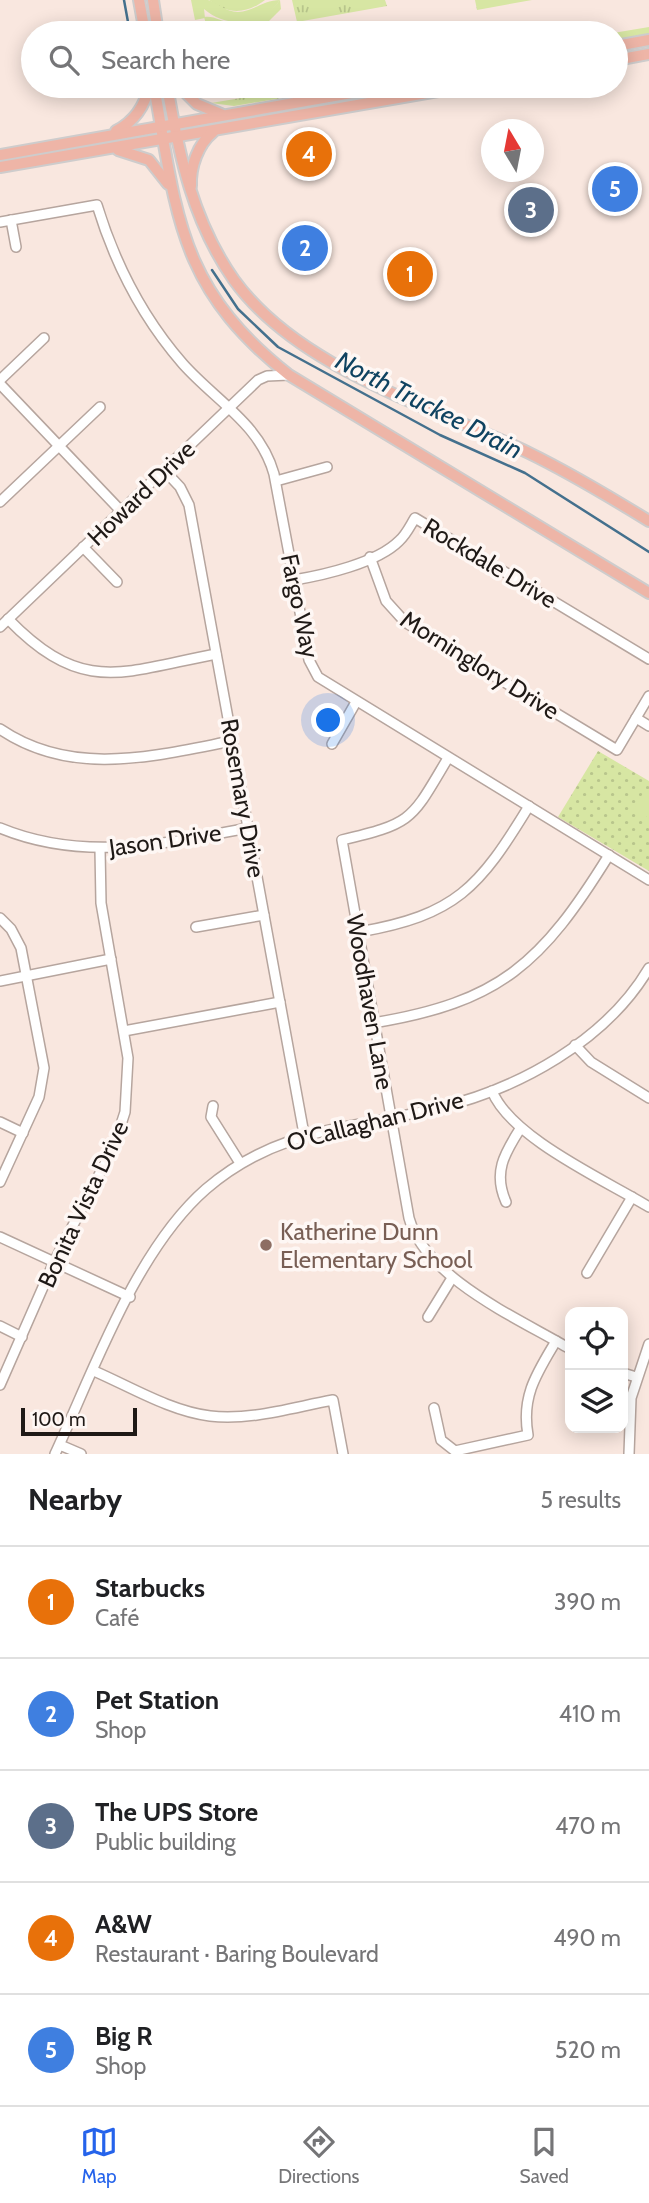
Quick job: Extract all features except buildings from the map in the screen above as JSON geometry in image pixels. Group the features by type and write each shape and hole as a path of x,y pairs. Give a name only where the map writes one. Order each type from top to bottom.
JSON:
{"main road":[{"path":"139,0 143,21"},
{"path":"153,0 156,21"},
{"path":"628,44 649,40"},
{"path":"628,58 649,54"},
{"path":"104,136 134,118 147,98"},
{"path":"154,98 184,237 206,287 244,336 289,375 649,593"},
{"path":"169,98 191,196 212,243 234,279 271,321 339,367 566,471 649,521"},
{"path":"191,98 197,104 224,115"},
{"path":"0,155 322,98"},
{"path":"0,167 400,98"},
{"path":"191,196 193,165 204,141 215,131"},
{"path":"108,149 128,151 149,160 164,176 173,192"}],"street":[{"name":"Fargo Way","path":"12,220 97,205 119,266 152,324 186,367 246,422 264,446 276,481 312,668 325,683 649,880"},
{"path":"0,222 12,220 16,247"},
{"path":"44,338 0,382 121,511"},
{"name":"Howard Drive","path":"0,627 258,380 267,376 289,375"},
{"path":"0,502 100,407"},
{"path":"276,481 327,467"},
{"name":"Rosemary Drive","path":"164,470 180,487 189,505 304,1134"},
{"name":"Rockdale Drive","path":"294,580 370,557 398,543 415,518 649,659"},
{"path":"83,547 117,582"},
{"name":"Morninglory Drive","path":"370,557 386,601 405,622 617,750 636,718"},
{"path":"8,619 45,654 84,670 113,672 216,654"},
{"path":"649,696 636,718 649,726"},
{"path":"332,744 356,702"},
{"path":"0,729 43,750 102,761 140,758 232,741"},
{"name":"Woodhaven Lane","path":"449,758 419,806 402,822 381,832 342,841 411,1226 431,1261 452,1278 565,1346"},
{"path":"359,932 418,919 463,894 499,856 529,806"},
{"name":"Jason Drive","path":"0,828 50,843 100,849 145,847 248,828"},
{"name":"Bonita Vista Drive","path":"0,1385 54,1262 121,1130 129,1076 124,1031 101,902 100,849"},
{"path":"373,1023 410,1017 456,1004 516,971 564,925 609,855"},
{"path":"196,927 264,915"},
{"path":"0,918 17,938 27,975 44,1080 0,1182"},
{"path":"0,981 110,959"},
{"name":"O'Callaghan Drive","path":"58,1449 150,1256 175,1221 206,1189 240,1163 304,1134 436,1109 492,1091 538,1070 575,1045 614,1010 649,968"},
{"path":"639,982 649,988"},
{"path":"124,1031 280,1002"},
{"path":"575,1045 591,1062 649,1097"},
{"path":"492,1091 497,1104 520,1129 649,1207"},
{"path":"213,1106 211,1117 240,1163"},
{"path":"0,1122 23,1133"},
{"path":"506,1202 499,1171 506,1151 520,1129"},
{"path":"587,1273 632,1197"},
{"path":"0,1237 130,1297"},
{"path":"428,1317 452,1278"},
{"path":"0,1326 22,1336"},
{"path":"433,1408 441,1440 449,1449 461,1451 528,1435 525,1414 527,1393 556,1341"},
{"path":"629,1454 629,1418 636,1377 649,1344"},
{"path":"94,1371 178,1408 209,1416 243,1416 333,1401 343,1454"},
{"path":"628,1375 636,1377"},
{"path":"58,1449 81,1454"}],"green space":[{"path":"191,0 208,0 229,11 238,12 280,0 273,9 254,20 223,20 204,9 205,18 195,20"},
{"path":"209,0 265,0 251,8 237,11 223,8"},
{"path":"280,0 281,9 269,21 245,21 265,14"},
{"path":"292,0 385,0 387,6 303,21 297,21"},
{"path":"475,0 532,0 477,10"},
{"path":"204,17 224,21 205,21"},
{"path":"649,27 649,34 628,38 628,30"},
{"path":"241,98 282,98 234,106 211,103"},
{"path":"598,751 649,781 649,871 558,817"},
{"path":"645,790 649,792 649,818 633,810"}],"waterway":[{"path":"124,0 128,21"},
{"name":"North Truckee Drain","path":"212,270 238,309 278,347 440,435 525,473 649,552"}],"place":[{"name":"A&W","path":"309,154"},
{"name":"Big R","path":"615,189"},
{"name":"The UPS Store","path":"531,210"},
{"name":"Pet Station","path":"305,248"},
{"name":"Starbucks","path":"410,274"},
{"name":"Katherine Dunn Elementary School","path":"266,1245"}]}
